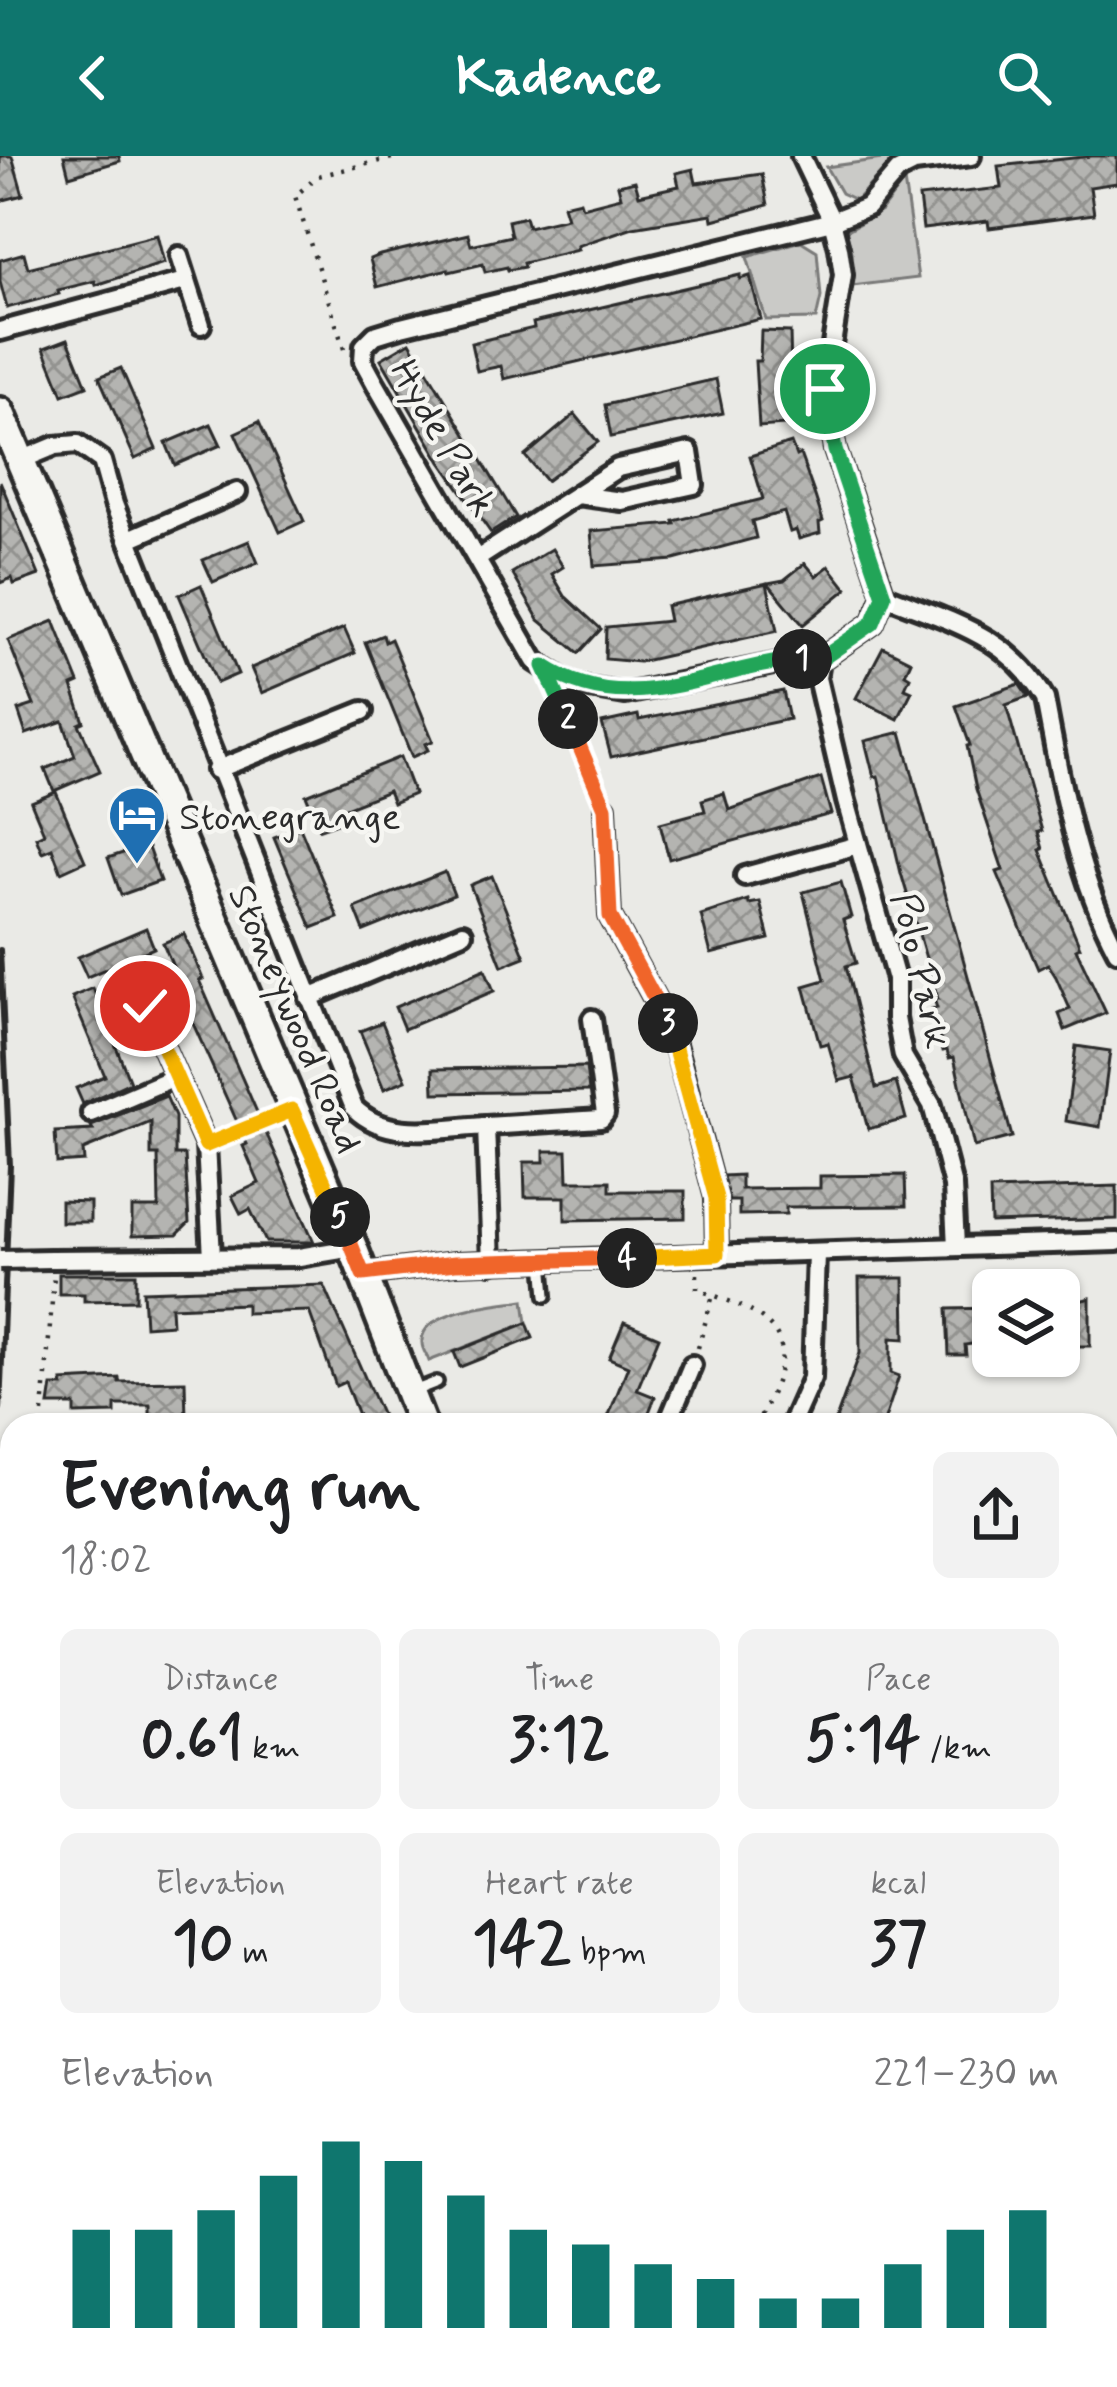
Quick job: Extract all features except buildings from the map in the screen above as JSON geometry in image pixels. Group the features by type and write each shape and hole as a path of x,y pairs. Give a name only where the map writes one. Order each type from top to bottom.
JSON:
{"main road":[{"name":"Stoneywood Road","path":"0,412 358,1261 417,1413"}],"street":[{"path":"544,666 572,685 625,694 798,659 820,660 873,623 884,596 835,450 825,389 843,275 832,221 800,156"},
{"name":"Hyde Park","path":"544,666 535,661 363,361 364,346 375,335 401,327 832,221 867,207 898,170 914,163 971,156"},
{"path":"179,256 201,325"},
{"path":"0,331 185,281"},
{"path":"19,461 55,446 78,444 102,461 216,770 354,1108 369,1124 403,1130 601,1118 605,1114 592,1019"},
{"path":"477,559 618,468 689,452 694,485 622,501 577,495"},
{"path":"129,539 237,492"},
{"path":"884,596 991,640 1031,676 1045,699 1084,877 1117,951"},
{"name":"Polo Park","path":"820,660 817,678 896,979 903,1056 932,1105 953,1186 956,1247"},
{"path":"216,770 363,712"},
{"path":"605,807 610,916 671,1029 716,1198 717,1254"},
{"path":"745,876 858,845"},
{"path":"309,998 463,933"},
{"path":"145,1006 206,1145 212,1257"},
{"path":"91,1113 175,1077"},
{"path":"486,1126 491,1263"},
{"path":"0,1260 299,1257 491,1263 1117,1242"},
{"path":"796,1413 812,1378 817,1253"},
{"path":"672,1413 692,1365"}],"lane":[{"path":"543,1261 546,1296"},
{"path":"409,1393 437,1382"}],"path":[{"path":"363,361 346,354 296,196 318,176 400,156"},
{"path":"544,666 605,807"},
{"path":"206,1145 292,1110"},
{"path":"697,1255 697,1288 756,1312 775,1331 781,1364 762,1413"},
{"path":"43,1413 54,1259"},
{"path":"692,1365 713,1295"}],"green space":[{"path":"896,157 856,200 841,193 826,167"},
{"path":"904,181 918,278 852,286 852,252 846,231 881,211"},
{"path":"801,241 817,251 821,297 816,319 766,320 747,257"},
{"path":"524,1300 527,1323 429,1361 422,1343 433,1322 463,1310"}],"railway":[{"path":"0,950 10,1165 0,1408"}],"place":[{"name":"Stonegrange","path":"137,866"}],"route":[{"path":"145,1006 206,1145 292,1110 363,1274 455,1263 717,1254 716,1198 671,1029 610,916 605,807 544,666 572,685 625,694 798,659 820,660 873,623 884,596 835,450 825,389"}]}
